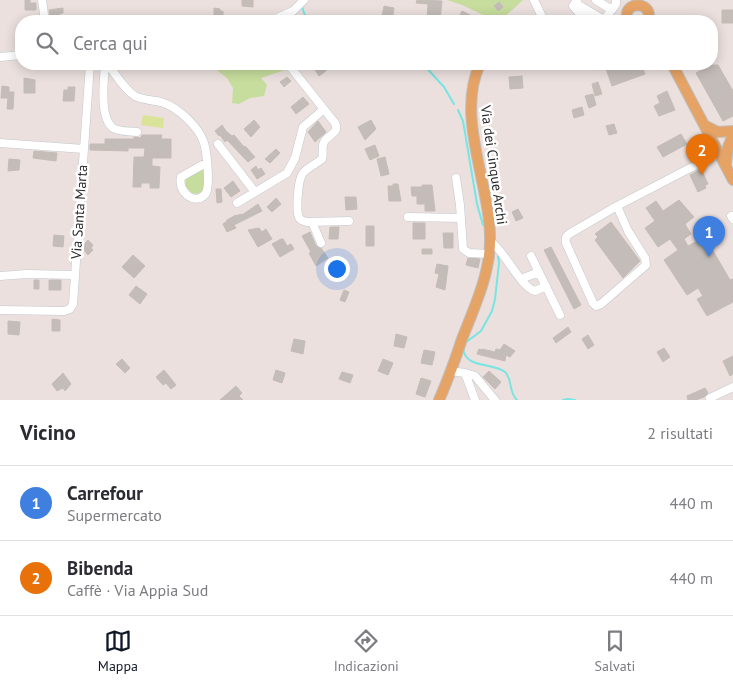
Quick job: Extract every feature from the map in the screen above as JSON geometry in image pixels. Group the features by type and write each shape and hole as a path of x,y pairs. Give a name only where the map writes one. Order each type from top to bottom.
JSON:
{"main road":[{"path":"623,0 626,15"},
{"path":"627,15 628,9 639,2 649,15"},
{"name":"Via dei Cinque Archi","path":"439,400 474,307 489,254 489,221 472,122 472,94 478,70"},
{"path":"675,70 733,180"},
{"path":"704,125 718,132 733,132"},
{"path":"717,149 733,132"},
{"path":"726,166 728,147 733,132"}],"street":[{"path":"42,0 44,15"},
{"path":"285,15 293,11 304,0"},
{"path":"534,0 541,15"},
{"path":"596,0 612,10"},
{"path":"608,15 616,4 616,0"},
{"path":"581,15 574,10 573,6 576,1 597,15"},
{"path":"0,57 15,56"},
{"name":"Via Santa Marta","path":"0,310 68,310 73,304 90,70"},
{"path":"106,70 103,96 109,123 116,129 136,132"},
{"path":"112,70 132,94 170,106 200,134 204,145 206,164 208,183 206,193 196,198 187,196 181,188 182,177 206,164"},
{"path":"293,70 336,124 336,130 324,143 322,159 303,172 298,185 298,216 304,221 312,222 349,221"},
{"path":"237,202 282,176 288,170 297,154 303,127 324,109"},
{"name":"Via Santa Marta","path":"0,143 84,149"},
{"path":"218,144 255,192"},
{"path":"619,205 629,232 645,258 646,265 602,304 596,306 566,240 569,234 619,205 717,149"},
{"path":"456,178 464,250 471,254 489,254"},
{"path":"408,217 461,218"},
{"path":"312,222 321,243"},
{"name":"Via dei Cinque Archi","path":"490,241 501,250 521,279"},
{"path":"531,256 560,315"},
{"path":"539,272 521,279 532,290 546,286"},
{"name":"Via Santa Marta","path":"0,276 75,274"},
{"path":"450,371 475,376 494,400"},
{"path":"465,373 475,400"},
{"path":"710,398 733,387"}],"green space":[{"path":"447,0 523,0 507,15 483,15"},
{"path":"217,70 285,70 261,78 267,85 264,96 250,98 239,104 232,103 233,88 227,78"},
{"path":"143,115 164,118 163,128 141,125"},
{"path":"204,168 204,190 199,194 192,193 185,186 186,177"}],"building":[{"path":"25,0 30,0 30,3 36,3 36,10 25,10"},
{"path":"242,0 253,0 253,7 242,6"},
{"path":"417,0 442,1 441,15 427,15 428,4 416,3"},
{"path":"499,2 503,7 498,11 494,6"},
{"path":"384,6 394,8 393,15 382,15"},
{"path":"63,8 63,13 50,15 49,10"},
{"path":"214,8 223,11 223,15 214,15"},
{"path":"722,10 733,10 733,23 722,23"},
{"path":"462,11 470,15 460,15"},
{"path":"718,65 733,91 733,116 723,121 696,73 702,70 718,70"},
{"path":"315,70 325,70 326,71 319,76"},
{"path":"606,70 643,70 645,74 612,86"},
{"path":"522,76 523,88 510,89 509,77"},
{"path":"287,77 291,81 284,87 280,82"},
{"path":"24,78 35,80 35,93 24,93"},
{"path":"598,82 602,94 595,96 592,84"},
{"path":"2,86 9,87 9,92 14,92 13,109 7,109 8,98 1,98"},
{"path":"68,87 75,87 74,101 63,101 64,90 68,90"},
{"path":"667,91 675,110 659,116 654,106 660,103 657,96"},
{"path":"593,94 596,105 589,108 585,96"},
{"path":"303,97 309,104 296,114 291,107"},
{"path":"582,107 584,115 574,118 572,110"},
{"path":"254,120 260,127 251,137 244,129"},
{"path":"371,120 376,129 365,140 358,127"},
{"path":"318,121 326,132 315,142 308,132"},
{"path":"614,124 617,133 609,135 606,126"},
{"path":"222,125 226,131 232,136 234,135 255,157 248,162 227,140 225,142 215,131"},
{"path":"681,134 687,144 663,157 657,147"},
{"path":"142,135 162,135 161,139 171,139 171,158 152,158 152,166 160,167 159,188 150,188 150,183 141,183 141,187 133,187 134,157 144,157 145,148 128,148 128,151 90,150 90,144 105,144 105,139 134,139 134,137 141,138"},
{"path":"375,145 379,156 370,160 365,149"},
{"path":"276,149 280,153 270,163 265,159"},
{"path":"34,151 57,153 56,161 33,158"},
{"path":"385,157 389,174 381,176 377,159"},
{"path":"9,159 20,160 19,170 8,171"},
{"path":"256,166 258,170 261,168 265,174 257,179 251,170"},
{"path":"701,169 708,184 705,185 706,188 698,192 690,175"},
{"path":"233,181 240,191 231,197 224,188"},
{"path":"393,184 398,184 401,201 389,201 388,186 393,186"},
{"path":"422,185 432,185 435,211 425,211 425,204 417,204 417,196 412,196 411,187 422,187"},
{"path":"216,189 221,189 222,202 217,203"},
{"path":"345,197 356,197 357,209 346,210"},
{"path":"276,198 281,204 272,212 267,207"},
{"path":"679,200 694,217 685,224 691,234 684,239 688,246 705,237 730,280 733,279 733,302 707,316 697,299 703,296 698,288 687,295 664,260 678,250 670,239 658,247 645,228 655,221 646,208 656,201 663,211"},
{"path":"258,204 262,211 234,225 236,228 227,232 223,224 227,220 236,215 242,215"},
{"path":"518,209 523,218 516,221 512,212"},
{"path":"611,222 640,261 623,278 595,240 598,237 595,234"},
{"path":"413,223 425,223 425,239 413,239"},
{"path":"366,226 374,226 374,246 366,246"},
{"path":"330,227 339,227 338,239 329,239"},
{"path":"259,228 262,232 266,229 272,239 258,247 248,230"},
{"path":"310,232 316,246 321,248 328,258 316,266 302,236"},
{"path":"443,233 453,233 453,248 444,248"},
{"path":"54,235 64,236 63,247 53,246"},
{"path":"283,239 287,246 291,244 294,249 280,257 272,244"},
{"path":"88,240 93,245 91,248 93,250 88,255 83,249 83,245"},
{"path":"551,247 581,305 574,309 544,250"},
{"path":"422,249 432,249 432,254 422,254"},
{"path":"133,255 145,266 134,278 122,267"},
{"path":"468,258 480,259 478,268 466,265"},
{"path":"437,264 448,266 445,290 436,287 439,274 435,273"},
{"path":"34,280 39,280 39,289 34,289"},
{"path":"49,280 61,280 61,290 49,290"},
{"path":"136,286 147,294 140,304 129,295"},
{"path":"344,290 349,292 345,302 340,300"},
{"path":"52,319 60,320 60,331 52,331"},
{"path":"8,321 20,322 19,335 8,334"},
{"path":"568,327 571,332 556,343 553,338"},
{"path":"396,334 407,337 404,348 394,346"},
{"path":"588,335 594,345 588,349 582,339"},
{"path":"294,339 305,341 303,354 291,351"},
{"path":"504,344 515,351 510,357 506,355 505,361 477,354 479,349 495,352 496,349 500,350"},
{"path":"664,348 670,357 663,362 657,352"},
{"path":"424,350 435,352 432,365 421,363"},
{"path":"733,356 733,374 730,376 723,361"},
{"path":"122,359 130,368 125,373 116,364"},
{"path":"383,359 393,363 388,375 378,371"},
{"path":"164,370 176,385 171,389 166,383 163,385 156,377"},
{"path":"276,370 285,373 282,383 273,380"},
{"path":"489,371 501,382 495,389 483,377"},
{"path":"342,372 353,375 350,383 339,379"},
{"path":"63,373 71,384 65,391 63,388 57,391 52,384"},
{"path":"421,378 431,381 425,397 416,394"},
{"path":"236,386 242,393 239,396 243,400 220,400"},
{"path":"705,388 708,393 704,397 688,400 687,396"}],"waterway":[{"path":"302,7 305,15"},
{"path":"428,70 444,87 454,104"},
{"path":"458,110 463,121 477,204 483,225"},
{"path":"465,343 481,331 492,311 499,263 498,256"},
{"path":"463,348 465,355 474,362 505,372 509,378 512,393 517,400"},
{"path":"563,400 575,400"}],"place":[{"name":"Bibenda","path":"702,175"},
{"name":"Carrefour","path":"709,257"}]}
